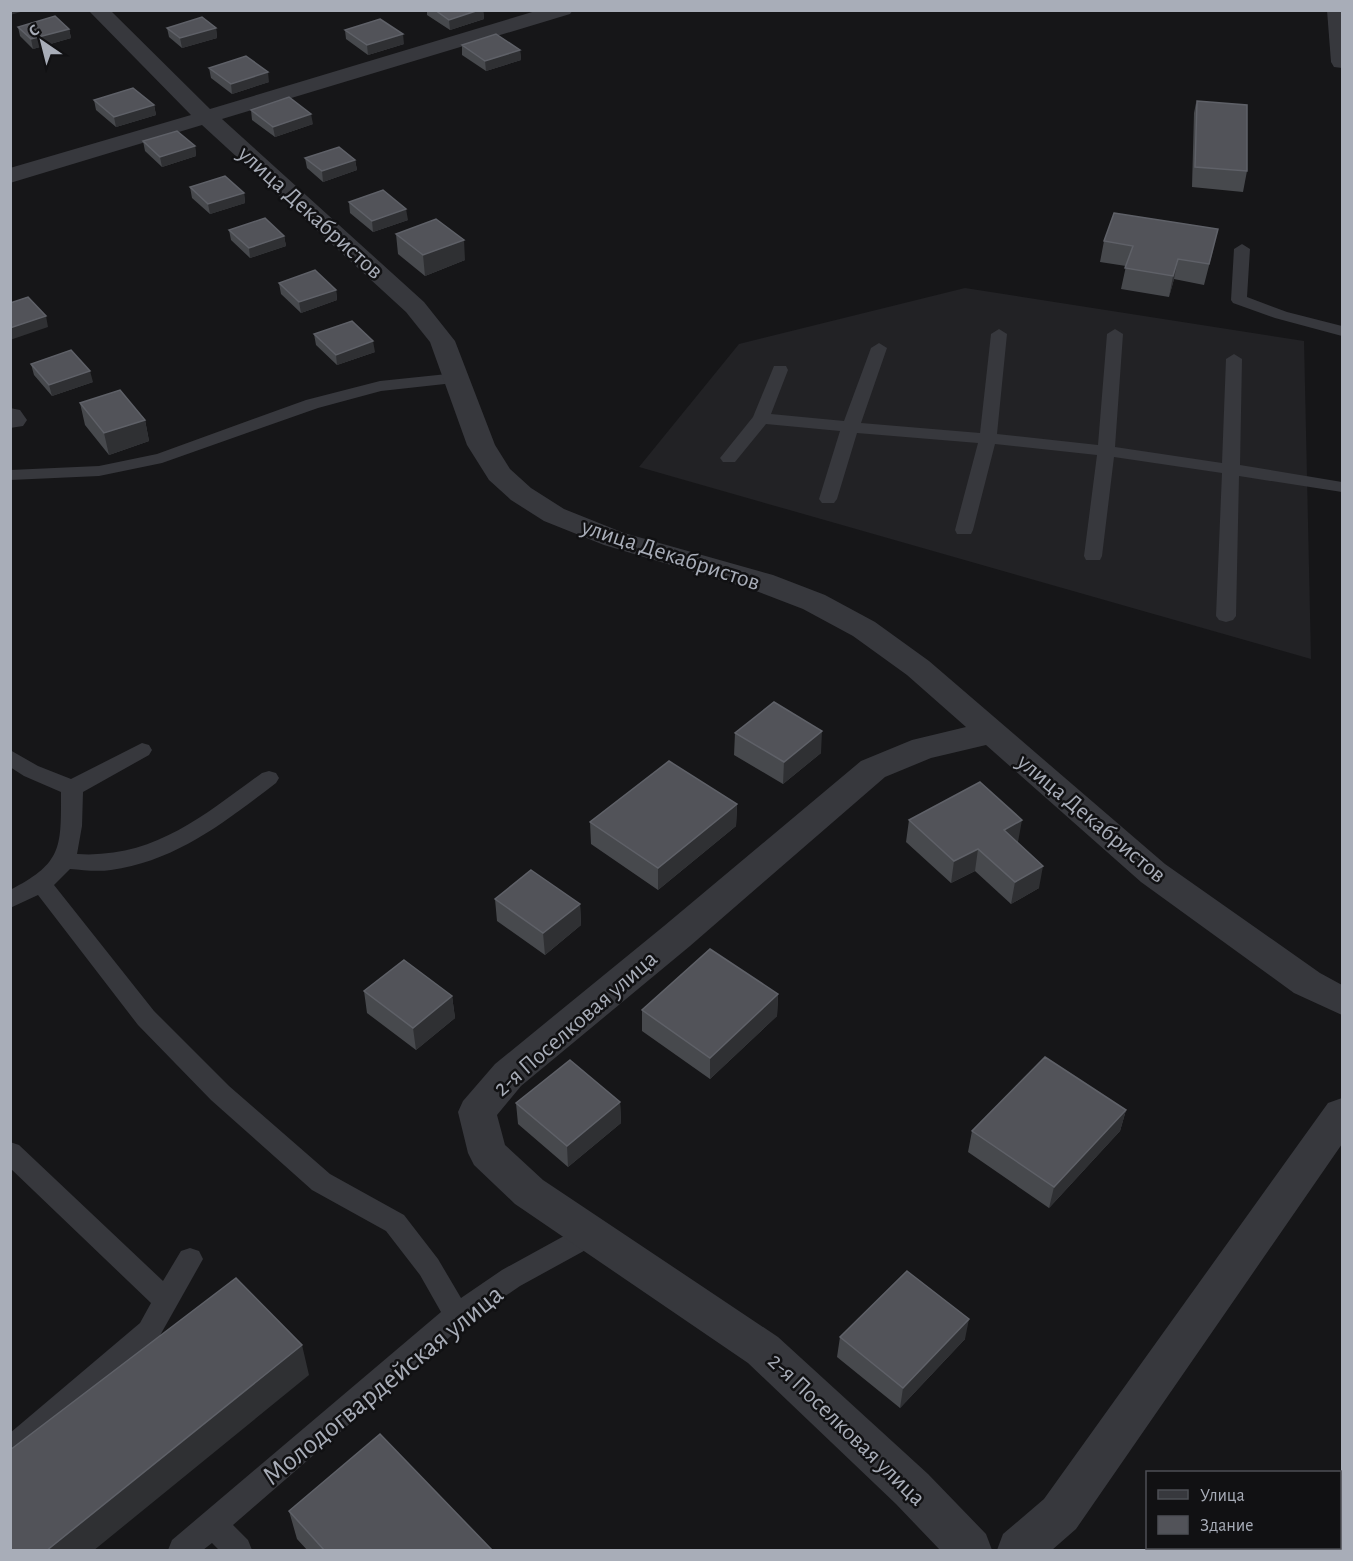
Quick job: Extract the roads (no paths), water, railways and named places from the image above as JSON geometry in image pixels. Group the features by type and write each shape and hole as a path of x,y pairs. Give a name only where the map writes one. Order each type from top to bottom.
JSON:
{"street":[{"name":"улица Декабристов","path":"98,10 206,117 415,306 442,341 481,445 499,474 521,494 554,515 614,539 762,582 814,602 864,629 918,668 1153,873 1307,983 1342,1001"},
{"path":"10,176 563,10"},
{"path":"1337,10 1342,62"},
{"name":"2-я Поселковая улица","path":"970,1551 912,1489 763,1350 529,1192 488,1153 477,1112 508,1075 677,936 873,769 923,748 990,733"},
{"path":"1019,1551 1060,1514 1342,1114"}],"lane":[{"path":"1242,249 1239,300 1281,315 1342,331"},
{"path":"964,530 988,438 999,334"},
{"path":"1093,556 1106,451 1115,334"},
{"path":"828,499 850,428 879,348"},
{"path":"1226,616 1234,359"},
{"path":"729,458 761,418 780,370"},
{"path":"10,475 99,471 162,458 312,404 380,386 457,378"},
{"path":"761,418 1106,451 1342,487"},
{"path":"72,788 142,750"},
{"path":"10,757 31,771 72,788"},
{"path":"64,861 110,862 158,851 192,835 269,778"},
{"path":"10,900 41,884 64,861 71,827 72,788"},
{"path":"41,884 146,1018 220,1093 321,1182 394,1223 429,1268 457,1314"},
{"path":"10,1152 166,1301"},
{"name":"Молодогвардейская улица","path":"182,1551 457,1314 510,1278 592,1233"},
{"path":"10,1451 149,1331 190,1259"},
{"path":"213,1524 238,1551"}]}
